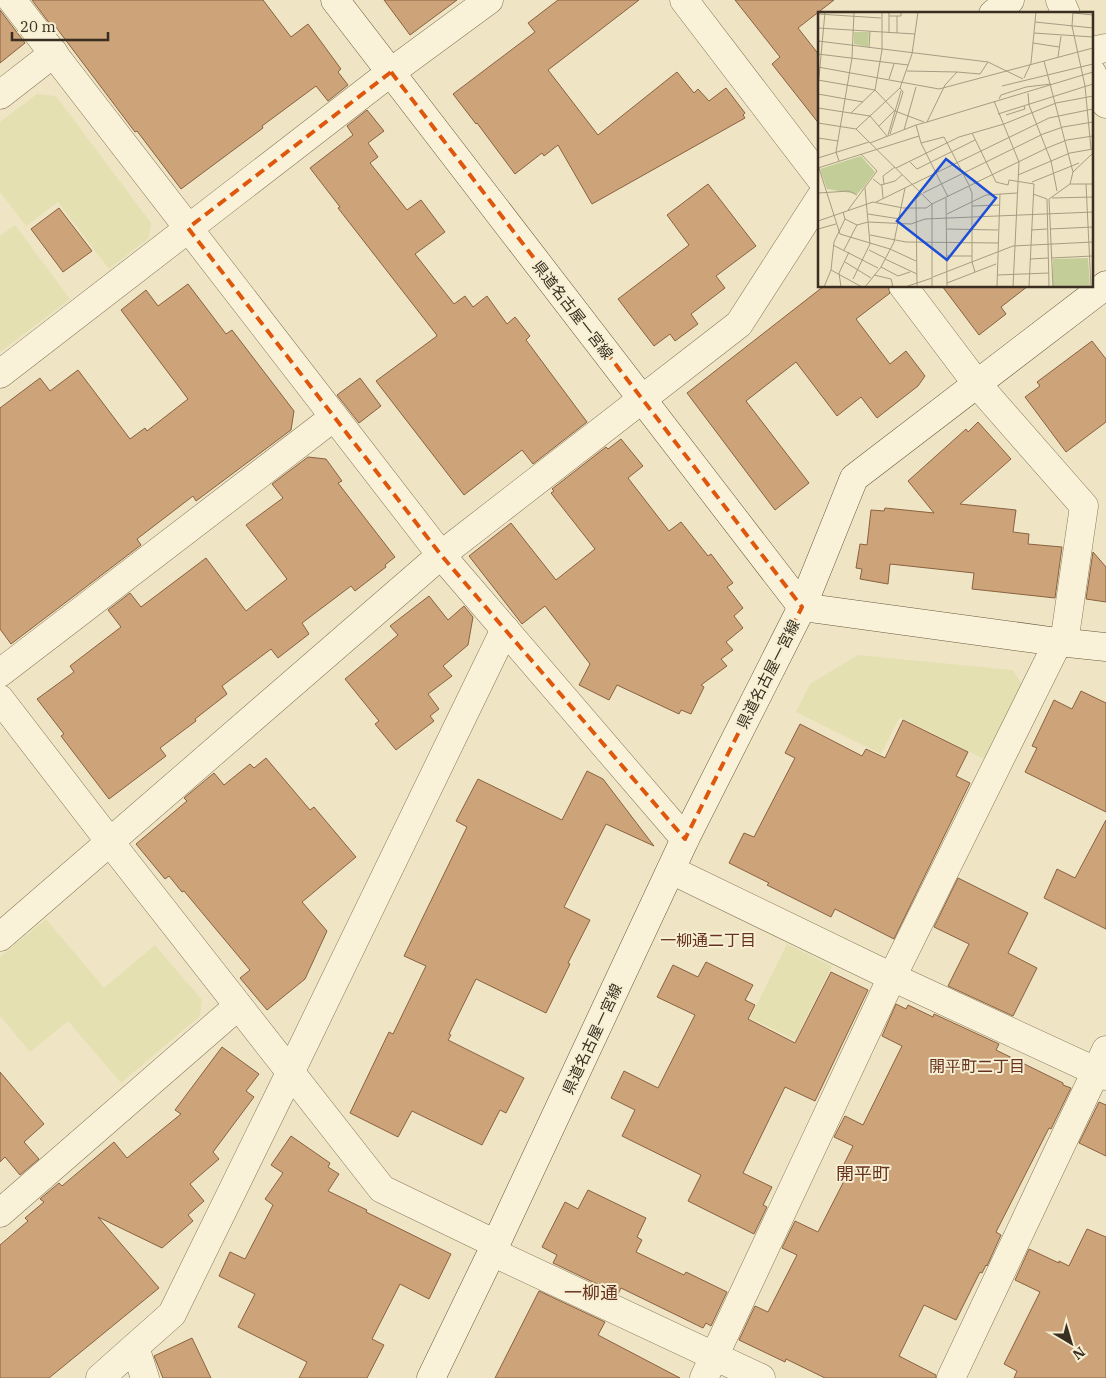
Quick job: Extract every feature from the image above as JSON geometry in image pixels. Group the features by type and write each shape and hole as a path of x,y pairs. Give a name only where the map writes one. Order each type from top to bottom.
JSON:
{"street":[{"path":"12,0 441,555 686,840"},
{"name":"県道名古屋一宮線","path":"335,0 802,607 671,870 431,1378"},
{"path":"0,374 391,72 489,0"},
{"path":"684,0 818,175"},
{"path":"995,12 1010,0"},
{"path":"1060,0 1065,12"},
{"path":"0,95 54,53"},
{"path":"1094,77 1106,104"},
{"path":"0,937 441,555 739,324 818,201"},
{"path":"1106,285 854,478 802,607 1106,647"},
{"path":"710,1367 892,977 1061,642 1084,506 977,384 905,288"},
{"path":"0,673 334,417"},
{"path":"100,1378 172,1314 505,630"},
{"path":"0,700 382,1189 494,1248 710,1367 761,1378"},
{"path":"671,870 892,977 1103,1066 951,1378"},
{"path":"0,1212 238,1006"},
{"path":"135,1347 145,1378"}],"highlighted area":[{"path":"391,72 802,607 685,839 441,555 188,228"}],"shaded area":[{"path":"37,94 56,96 151,223 149,238 109,269 58,202 26,226 0,192 0,122"},
{"path":"15,225 70,299 0,352 0,236"},
{"path":"858,655 1013,670 1022,684 984,759 900,717 881,754 796,712 810,684"},
{"path":"46,919 104,988 155,945 202,1000 200,1016 121,1083 68,1021 30,1052 0,1016 0,957"},
{"path":"787,944 832,966 795,1040 750,1018"}],"building":[{"path":"32,0 263,0 291,37 308,24 341,69 338,72 348,85 328,101 316,86 181,189 137,131 135,132 52,22 50,24"},
{"path":"384,0 457,0 410,35"},
{"path":"558,0 639,0 548,70 598,135 677,72 694,93 698,89 709,101 726,88 745,113 743,115 745,118 592,204 558,145 544,156 542,153 515,174 453,94 535,32 528,23"},
{"path":"735,0 834,0 798,28 818,53 818,122 772,64 780,57"},
{"path":"0,10 25,43 0,63"},
{"path":"367,110 384,131 368,143 378,157 370,163 407,210 421,200 445,232 415,254 454,304 465,296 473,307 487,296 507,324 515,317 530,336 526,340 587,422 533,464 522,450 464,495 376,381 437,336 338,208 340,207 310,168 353,135 347,126"},
{"path":"708,184 756,246 716,276 725,288 691,314 698,324 675,341 670,334 654,346 618,299 689,245 667,215"},
{"path":"59,208 92,251 63,272 31,229"},
{"path":"188,284 226,334 232,330 294,411 291,430 196,501 193,496 137,539 141,545 11,644 0,629 0,408 40,378 50,391 78,370 130,439 145,428 147,431 188,399 121,310 146,290 158,306"},
{"path":"821,288 889,288 890,293 856,319 890,364 906,351 925,376 918,386 877,418 861,397 837,416 796,362 746,401 809,483 775,510 687,393"},
{"path":"944,288 1025,288 1001,307 1006,314 979,335"},
{"path":"1092,341 1106,359 1106,422 1066,452 1025,397 1040,386 1037,382"},
{"path":"360,378 381,406 359,423 337,395"},
{"path":"978,422 1011,459 960,504 1016,510 1013,532 1029,534 1028,544 1062,547 1055,598 972,589 974,573 890,564 888,584 860,579 862,569 856,568 860,544 867,545 871,510 884,511 885,508 934,513 908,481 966,429 968,432"},
{"path":"621,439 643,466 628,478 669,531 681,522 708,556 711,554 733,583 727,587 743,608 734,616 743,628 726,642 733,650 721,659 727,666 701,685 704,687 691,714 681,710 679,714 617,685 609,700 579,685 590,664 545,606 522,624 469,556 511,523 556,580 595,549 551,493 554,491 552,489 606,447 608,449"},
{"path":"308,457 326,459 342,481 338,483 395,557 385,565 386,567 355,591 351,586 302,623 309,634 278,658 271,649 222,686 227,694 195,719 196,721 160,748 166,756 109,799 61,736 64,734 37,699 74,672 70,666 121,627 108,610 130,593 141,607 206,558 246,611 287,579 246,525 283,498 272,484"},
{"path":"1093,552 1106,567 1106,602 1086,599"},
{"path":"429,596 448,620 464,606 473,617 468,645 443,666 452,676 428,694 439,709 430,716 434,721 396,750 375,724 379,721 345,679 398,635 390,626"},
{"path":"1081,691 1106,703 1106,812 1025,772 1037,748 1032,746 1054,700 1072,709"},
{"path":"903,720 968,752 956,776 970,783 894,939 835,909 831,917 767,885 769,883 729,863 744,833 754,837 795,758 785,753 800,724 862,756 866,749 885,758"},
{"path":"266,758 310,810 314,807 356,857 302,902 327,931 305,979 267,1010 240,978 250,970 184,891 182,892 169,876 165,879 136,844 187,801 184,798 214,773 224,785 250,764 254,768"},
{"path":"587,771 603,779 654,846 606,824 564,907 590,920 546,1013 476,979 449,1034 451,1035 448,1040 524,1078 506,1113 500,1110 482,1145 412,1111 398,1137 350,1113 389,1032 393,1034 426,966 404,956 467,827 456,821 478,779 562,820"},
{"path":"1106,820 1106,929 1044,898 1057,869 1075,878"},
{"path":"958,878 1028,913 1008,953 1037,968 1013,1016 948,986 969,944 934,927"},
{"path":"706,962 753,985 745,1000 755,1005 748,1019 795,1043 831,972 868,990 815,1101 785,1087 743,1173 772,1187 763,1205 767,1207 754,1234 688,1201 701,1175 622,1136 635,1110 611,1098 624,1071 658,1088 695,1015 657,997 673,965 698,977"},
{"path":"896,1004 906,1009 908,1005 933,1017 934,1014 999,1044 996,1050 1071,1088 996,1232 1001,1235 987,1266 982,1273 980,1272 956,1320 924,1305 899,1356 936,1375 936,1378 825,1378 786,1359 785,1362 739,1340 755,1306 768,1312 797,1255 782,1248 795,1221 818,1232 843,1183 836,1180 853,1146 834,1137 845,1116 863,1125 902,1046 882,1036"},
{"path":"222,1047 259,1074 246,1091 254,1097 213,1152 219,1159 190,1184 204,1201 188,1215 193,1221 162,1248 98,1217 159,1288 49,1378 0,1378 0,1245 28,1221 25,1218 44,1202 40,1199 59,1183 62,1186 114,1142 127,1158 181,1114 175,1110"},
{"path":"0,1072 44,1124 24,1142 39,1159 20,1175 5,1157 0,1162"},
{"path":"1099,1102 1106,1105 1106,1156 1079,1143"},
{"path":"291,1136 330,1163 328,1167 339,1174 328,1191 451,1254 429,1299 400,1284 372,1339 384,1345 367,1378 299,1378 307,1362 238,1327 255,1294 219,1276 230,1252 245,1259 273,1205 265,1199 283,1173 271,1165"},
{"path":"588,1190 646,1218 637,1237 642,1240 636,1252 684,1275 686,1272 727,1292 711,1326 706,1323 703,1328 621,1288 618,1294 553,1263 557,1255 542,1247 565,1202 578,1209"},
{"path":"1087,1229 1106,1237 1106,1378 1014,1378 1017,1371 1004,1364 1040,1292 1015,1280 1029,1249 1069,1266"},
{"path":"539,1291 605,1322 598,1335 680,1378 495,1378"},
{"path":"192,1338 211,1378 163,1378 154,1356"}],"district":[{"name":"一柳通二丁目","path":"708,940"},
{"name":"開平町二丁目","path":"977,1066"},
{"name":"開平町","path":"863,1173"},
{"name":"一柳通","path":"591,1292"}]}
